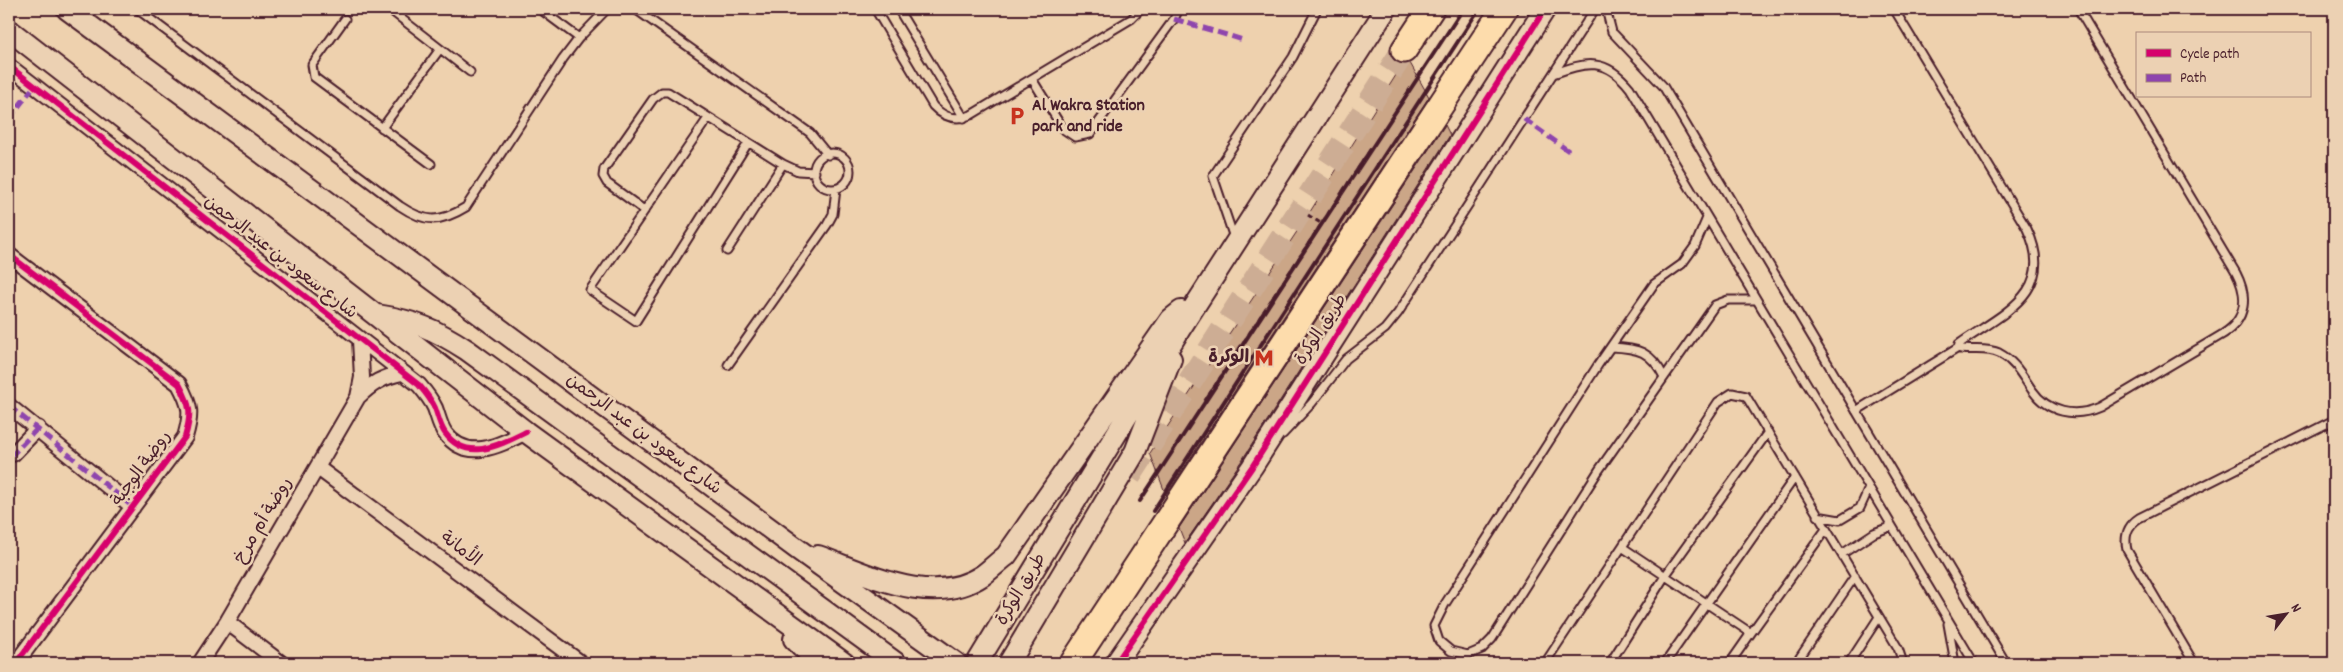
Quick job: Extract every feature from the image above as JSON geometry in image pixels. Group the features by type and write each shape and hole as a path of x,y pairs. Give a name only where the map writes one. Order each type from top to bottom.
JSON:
{"highway":[{"path":"1404,50 1431,9"},
{"name":"طريق الوكرة","path":"1073,663 1504,9"}],"main road":[{"name":"شارع سعود بن عبد الرحمن","path":"68,9 796,548 956,663"},
{"path":"1370,33 1373,9"},
{"name":"طريق الوكرة","path":"977,663 1180,329 1386,9"},
{"name":"طريق الوكرة","path":"1116,663 1252,467 1545,9"},
{"name":"شارع سعود بن عبد الرحمن","path":"9,30 526,432 844,663"},
{"path":"796,548 888,581 919,589 951,588 981,576 1006,556 1171,319 1202,295"},
{"path":"375,315 416,323 439,332 467,350 896,663"},
{"path":"1009,663 1135,452 1167,375 1180,329"},
{"path":"745,590 819,663"}],"street":[{"name":"شارع سعود بن عبد الرحمن","path":"9,66 402,373 427,395 434,406 444,432 454,443 467,449 482,450 496,446 526,432"},
{"name":"روضة الوجبة","path":"9,255 179,384 188,401 191,416 185,437 16,663"},
{"name":"روضة أم مرخ","path":"358,397 362,377 360,340"},
{"name":"روضة أم مرخ","path":"200,663 318,468 358,397 370,385 385,376 402,373"},
{"path":"9,406 133,507"},
{"path":"9,454 13,454 38,428"},
{"name":"الأمانة","path":"318,468 581,663"},
{"path":"226,622 281,663"}],"lane":[{"path":"138,9 400,206 415,216 433,220 451,217 466,207 579,38 607,9"},
{"path":"389,9 470,72"},
{"path":"540,9 579,38"},
{"path":"635,9 810,133 828,155"},
{"path":"875,9 933,106 944,115 964,118 1131,19 1141,9"},
{"path":"898,9 964,118"},
{"path":"1032,79 1062,129 1068,134 1082,137 1090,134 1118,98 1179,9"},
{"path":"1236,242 1214,176 1293,57 1317,9"},
{"path":"1252,467 1312,403 1346,359 1385,329 1398,313 1595,9"},
{"path":"1606,9 1612,32 1663,86 2006,663"},
{"path":"1856,412 1958,348 1959,344 2008,312 2023,298 2033,280 2036,259 2027,229 1894,9"},
{"path":"1958,348 1963,350 1983,349 2000,354 2014,364 2043,403 2061,412 2081,413 2100,408 2223,334 2236,324 2243,311 2245,295 2236,273 2078,9"},
{"path":"345,19 315,59 312,71 319,81 431,164"},
{"path":"382,128 440,49"},
{"path":"1554,74 1580,65 1593,64 1611,70 1621,78 1974,663"},
{"path":"644,210 607,183 603,176 604,169 653,98 662,92 668,92 783,164 798,171 815,172"},
{"path":"708,118 590,290 636,321 748,143"},
{"path":"835,154 840,156 849,164 847,182 836,189 825,187 820,183 815,172 818,161 828,155 835,154"},
{"path":"727,251 783,164"},
{"path":"728,365 834,214 836,189"},
{"path":"1707,218 1695,246 1682,264 1654,284 1611,347 1445,604 1434,626 1439,641 1451,651 1468,655 1482,649 1492,639 1599,470 1715,306 1728,300 1756,300"},
{"path":"1611,347 1633,348 1644,352 1658,364 1664,377"},
{"path":"1545,663 1718,402 1732,393 1746,396 1898,648 1903,663"},
{"path":"2194,663 2127,550 2126,535 2128,528 2139,518 2334,420"},
{"path":"1610,663 1665,576 1768,432"},
{"path":"1665,663 1795,477"},
{"path":"1818,516 1840,520 1860,508 1869,488"},
{"path":"1842,554 1874,533 1892,526"},
{"path":"1730,663 1826,529"},
{"path":"1622,547 1751,633"},
{"path":"1796,663 1855,576"},
{"path":"1849,663 1879,617"},
{"path":"1947,619 1955,663"}],"path":[{"path":"1204,402 1372,147"},
{"path":"1308,215 1322,224"}],"building":[{"path":"1410,63 1429,97 1166,495 1150,453 1308,215 1403,64"},
{"path":"1445,125 1450,135 1242,460 1185,543 1179,528"}],"tunnel":[{"path":"1129,476 1404,50"}],"railway":[{"path":"1140,501 1463,9"},
{"path":"1153,511 1479,9"}],"marked path":[{"path":"1174,19 1243,40"},
{"path":"9,119 35,85"},
{"path":"1524,119 1570,152"},
{"path":"9,406 133,507"},
{"path":"9,454 13,454 38,428"}],"cycle path":[{"path":"1116,663 1252,467 1545,9"},
{"path":"9,66 419,385 435,408 443,430 454,442 463,447 484,449 526,432"},
{"path":"9,255 179,384 186,398 189,410 189,422 185,437 16,663"}],"place":[{"name":"Al Wakra Station park and ride","path":"1017,116"},
{"name":"الوكرة","path":"1264,358"}]}
